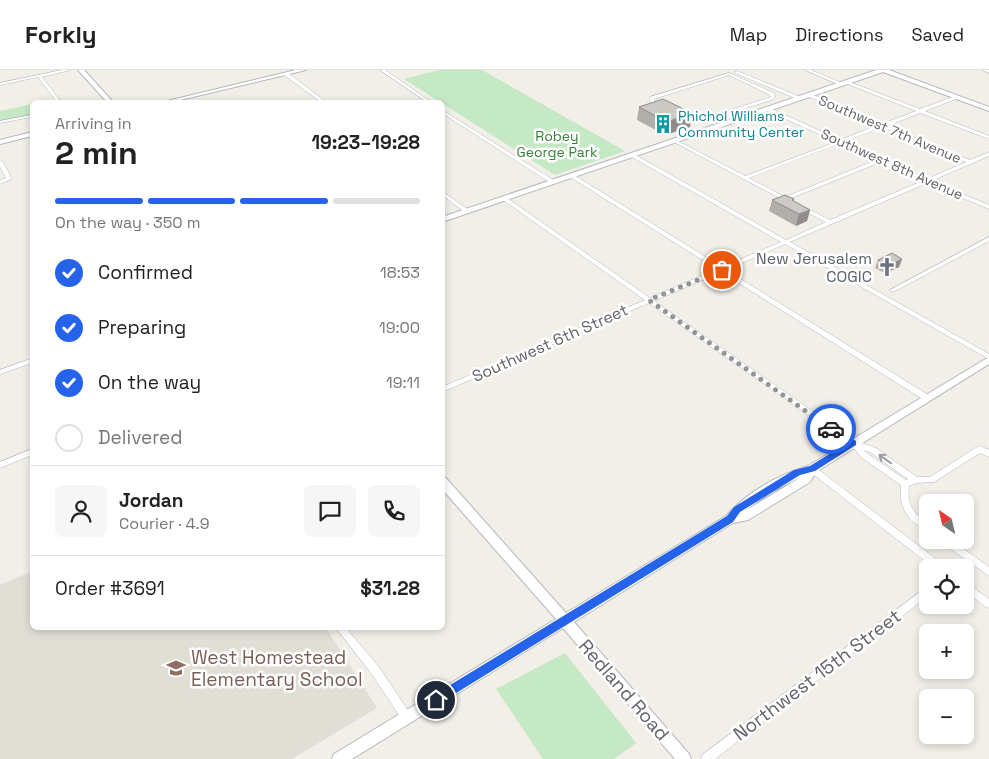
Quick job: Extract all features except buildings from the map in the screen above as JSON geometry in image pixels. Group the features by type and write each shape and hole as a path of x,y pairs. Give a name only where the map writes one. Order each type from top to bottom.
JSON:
{"street":[{"path":"0,84 68,70"},
{"path":"81,70 108,100"},
{"path":"175,100 303,70"},
{"path":"382,70 426,100"},
{"path":"807,70 989,138"},
{"path":"445,219 883,70 989,109"},
{"path":"985,70 989,72"},
{"path":"666,109 652,101 652,98 739,71"},
{"name":"Southwest 7th Avenue","path":"739,71 799,98"},
{"path":"286,74 320,100"},
{"path":"675,114 688,120 698,121 773,97 768,91 729,74"},
{"path":"40,76 58,100"},
{"name":"Southwest 7th Avenue","path":"809,95 970,162"},
{"path":"745,178 883,126 956,96"},
{"path":"739,109 751,115"},
{"name":"Southwest 8th Avenue","path":"768,109 989,207"},
{"path":"445,113 553,182"},
{"path":"0,122 30,116"},
{"path":"0,142 30,134"},
{"path":"674,141 831,223"},
{"name":"Southwest 6th Street","path":"445,389 989,154"},
{"path":"339,759 730,519 744,517 806,479 812,469 989,359 632,156"},
{"path":"785,199 881,160"},
{"path":"0,162 8,179 0,182"},
{"path":"572,176 927,398"},
{"path":"445,194 468,212"},
{"path":"505,199 853,443 865,456 905,484"},
{"path":"893,290 989,239"},
{"path":"0,372 30,362"},
{"path":"853,443 873,450 914,480"},
{"path":"905,484 914,480 931,480 980,449 989,454"},
{"path":"0,465 30,453"},
{"path":"812,469 929,559"},
{"name":"Redland Road","path":"445,484 684,759"},
{"path":"905,484 903,498 907,510 919,520"},
{"path":"957,549 989,572"},
{"path":"974,593 989,604"},
{"name":"Northwest 15th Street","path":"706,759 919,597"},
{"path":"343,630 375,670 406,718"}],"shaded area":[{"name":"West Homestead Elementary School","path":"30,572 30,630 327,630 377,708 292,759 0,759 0,585"}],"green space":[{"name":"Robey George Park","path":"439,70 482,70 625,151 555,175 445,105 445,100 437,100 404,79"},
{"path":"30,104 30,115 0,122 0,111"},
{"path":"565,653 636,743 614,759 543,759 496,689"}],"way so far":[{"path":"722,270 649,300 831,429"}],"place":[{"name":"Phichol Williams Community Center","path":"663,124"},
{"name":"New Jerusalem COGIC","path":"887,267"},
{"name":"West Homestead Elementary School","path":"176,668"}],"route":[{"path":"436,700 730,519 737,509 797,472 812,469 853,443 831,429"}]}
